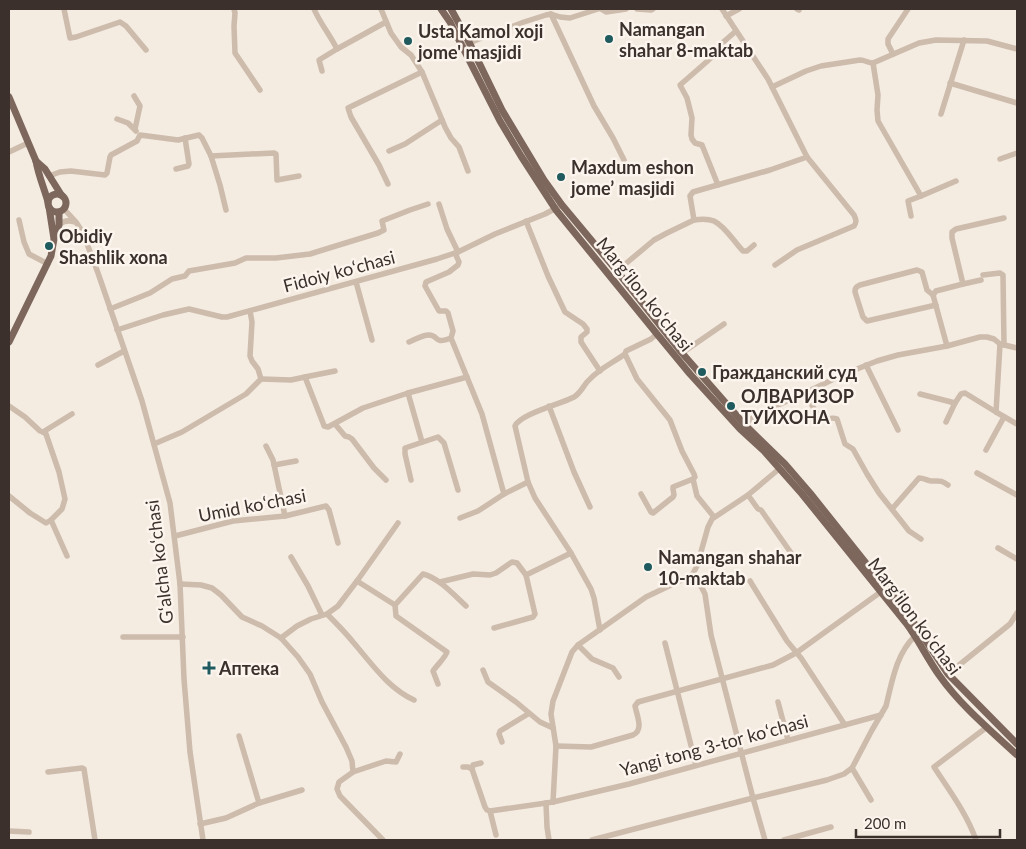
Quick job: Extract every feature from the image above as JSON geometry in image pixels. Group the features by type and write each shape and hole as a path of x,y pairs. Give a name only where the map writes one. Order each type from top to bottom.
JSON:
{"main road":[{"name":"Margʻilon koʻchasi","path":"441,9 466,44"},
{"name":"Margʻilon koʻchasi","path":"451,9 466,44 559,207 657,334 764,451 919,630 948,674 1017,744"},
{"path":"9,97 36,161 49,205 54,239"},
{"path":"9,342 48,264 62,211 66,204 66,200 45,169 36,161"},
{"path":"62,196 53,195 49,205 53,211 62,211"},
{"name":"Margʻilon koʻchasi","path":"559,207 617,271 742,427 798,478 868,567 945,683 1017,755"}],"street":[{"path":"64,9 70,38 76,38 120,22 126,26 146,50"},
{"path":"234,9 235,53 260,90"},
{"path":"314,9 337,49"},
{"path":"380,9 396,41 411,55 422,72 442,120 451,138 459,147 468,171"},
{"path":"466,44 551,14 570,18 600,9 605,12 626,9"},
{"path":"637,9 653,9"},
{"path":"722,9 754,56 772,87 807,157 856,219 854,226 797,250 775,265"},
{"path":"726,16 739,9"},
{"path":"893,54 888,44 888,39 908,9"},
{"path":"551,14 594,106 624,160"},
{"path":"322,71 319,60 386,22"},
{"path":"718,185 702,145 692,140 692,118 687,98 680,86 703,66 720,45 736,31"},
{"path":"772,87 821,66 860,60 870,63 919,43 936,40 988,41 1017,49"},
{"path":"941,114 964,40"},
{"path":"873,62 878,95 878,121 921,196"},
{"path":"388,184 348,108 422,72"},
{"path":"950,83 1017,103"},
{"path":"134,96 140,106 135,129"},
{"path":"117,119 128,123 140,135 178,140 199,135 210,156 226,210"},
{"path":"389,151 405,144 442,120"},
{"path":"49,176 71,171 106,175 111,155 137,141 140,135"},
{"path":"176,169 188,166 189,164 185,138"},
{"path":"9,152 28,143"},
{"path":"210,156 274,153 276,154 277,180 299,176"},
{"path":"1000,159 1017,153"},
{"path":"694,220 690,195 693,192 770,170 807,157"},
{"path":"911,216 908,202 956,181"},
{"path":"110,309 143,296 172,279 184,276 189,271 235,263 246,258 276,258 310,254 378,234 384,230 382,221 428,204"},
{"path":"439,204 459,262 449,272 425,284 426,289 439,311 446,311 448,313 453,331 452,338 488,431 504,494"},
{"name":"Fidoiy koʻchasi","path":"117,330 189,309 222,317 356,282 457,252 559,207"},
{"name":"Gʻalcha koʻchasi","path":"62,211 76,222 88,244 142,401 170,503 180,584 187,715 203,840"},
{"path":"963,284 952,232 956,229 1004,218"},
{"path":"19,220 26,250 33,257 48,264"},
{"path":"59,225 71,220 76,222"},
{"path":"617,271 654,240 694,220 711,220 715,222 742,251 747,251 754,245"},
{"path":"526,222 565,312 587,328 587,332 581,337 581,342 600,371"},
{"path":"936,305 867,320 863,317 854,289 860,285 917,270 922,272 927,290 934,295 947,346"},
{"path":"934,295 936,291 1000,273 1003,275 1002,344 996,412"},
{"path":"356,282 372,340"},
{"path":"250,311 252,322 250,356 258,369 261,379"},
{"path":"682,353 724,324"},
{"path":"600,630 594,598 590,589 571,553 535,498 528,482 515,426 518,421 574,397 590,379 625,354 626,351 657,334"},
{"path":"409,342 428,335 441,341 452,338"},
{"path":"742,427 756,415 805,394 817,386 866,365 898,355 947,346 980,337 994,339 1002,344 1017,348"},
{"path":"98,365 124,351"},
{"path":"625,354 638,379 670,420 682,451 694,474 695,477 693,479 697,496 714,517"},
{"path":"866,365 898,430"},
{"path":"154,444 182,432 246,394 261,379 291,380 335,371"},
{"path":"305,376 324,426 328,427 363,408 467,376"},
{"path":"408,393 422,442"},
{"path":"805,394 820,419 837,419 845,444 853,448 867,474 909,531 921,539"},
{"path":"920,394 955,403"},
{"path":"946,422 961,394 965,394 1017,424"},
{"path":"9,406 46,434 65,499 62,509 48,523 30,514 9,496"},
{"path":"550,406 574,472 590,507"},
{"path":"43,432 72,414"},
{"path":"986,450 1004,417"},
{"path":"336,424 345,436 352,439 374,468 386,480"},
{"path":"411,480 404,448 438,438 444,443 458,490"},
{"path":"266,446 274,465 285,516"},
{"path":"274,465 296,461"},
{"path":"553,802 556,746 551,714 553,701 572,652 578,645 646,597 692,575 697,566 712,519 748,495 779,469"},
{"path":"977,473 1017,495"},
{"path":"892,509 920,478 930,481 942,481 948,485"},
{"path":"641,494 653,513 673,497 672,489 674,487 693,479"},
{"path":"460,518 478,511 504,494 528,482"},
{"path":"748,495 758,509 761,510 796,560"},
{"name":"Umid koʻchasi","path":"175,536 233,521 285,516 328,507 338,543"},
{"path":"51,520 67,556"},
{"path":"281,638 297,626 338,606 398,523"},
{"path":"998,548 1017,559"},
{"path":"526,575 571,553"},
{"path":"291,557 324,614 353,642 383,678 398,691 414,700"},
{"path":"440,582 473,574 490,575 512,562 517,563 526,575 535,614 532,617 494,628"},
{"path":"438,684 433,671 445,657 447,651 399,618 395,613 395,605 423,574 440,582 466,606"},
{"path":"692,575 705,594 710,635 765,840"},
{"path":"357,581 395,605"},
{"path":"750,581 787,642 800,658 844,725"},
{"path":"180,584 201,584 212,588 242,617 262,626 281,638 310,674 322,702 346,747 352,761 353,772"},
{"path":"556,746 591,747 637,733 639,726 636,703 773,665 796,653 883,590"},
{"path":"948,674 1010,624 1017,614"},
{"path":"592,840 603,839 844,774 852,768 886,706 896,668 909,642 915,636"},
{"path":"123,637 183,637"},
{"path":"665,643 696,765"},
{"path":"578,645 592,659 613,668 619,677"},
{"path":"483,670 488,682 516,702 528,714 554,728"},
{"path":"778,702 788,740"},
{"path":"502,742 500,732 528,714"},
{"name":"Yangi tong 3-tor koʻchasi","path":"490,811 553,802 630,784 881,715"},
{"path":"976,840 953,795 934,767 987,727"},
{"path":"240,736 259,803"},
{"path":"384,840 340,796 338,784 353,772 386,761 396,762 400,754"},
{"path":"481,762 473,765 472,769 485,807 490,811 496,835"},
{"path":"463,767 472,769"},
{"path":"852,768 871,800"},
{"path":"48,772 84,769 95,840"},
{"path":"200,824 226,818 259,803 302,790"},
{"path":"546,803 549,840"},
{"path":"784,840 831,827"},
{"path":"9,831 28,832"}],"place":[{"name":"Namangan shahar 8-maktab","path":"609,39"},
{"name":"Usta Kamol xoji jome' masjidi","path":"408,41"},
{"name":"Maxdum eshon jome’ masjidi","path":"561,177"},
{"name":"Obidiy Shashlik xona","path":"49,246"},
{"name":"Гражданский суд","path":"702,372"},
{"name":"ОЛВАРИЗОР ТУЙХОНА","path":"731,406"},
{"name":"Namangan shahar 10-maktab","path":"648,567"},
{"name":"Аптека","path":"209,668"}]}
